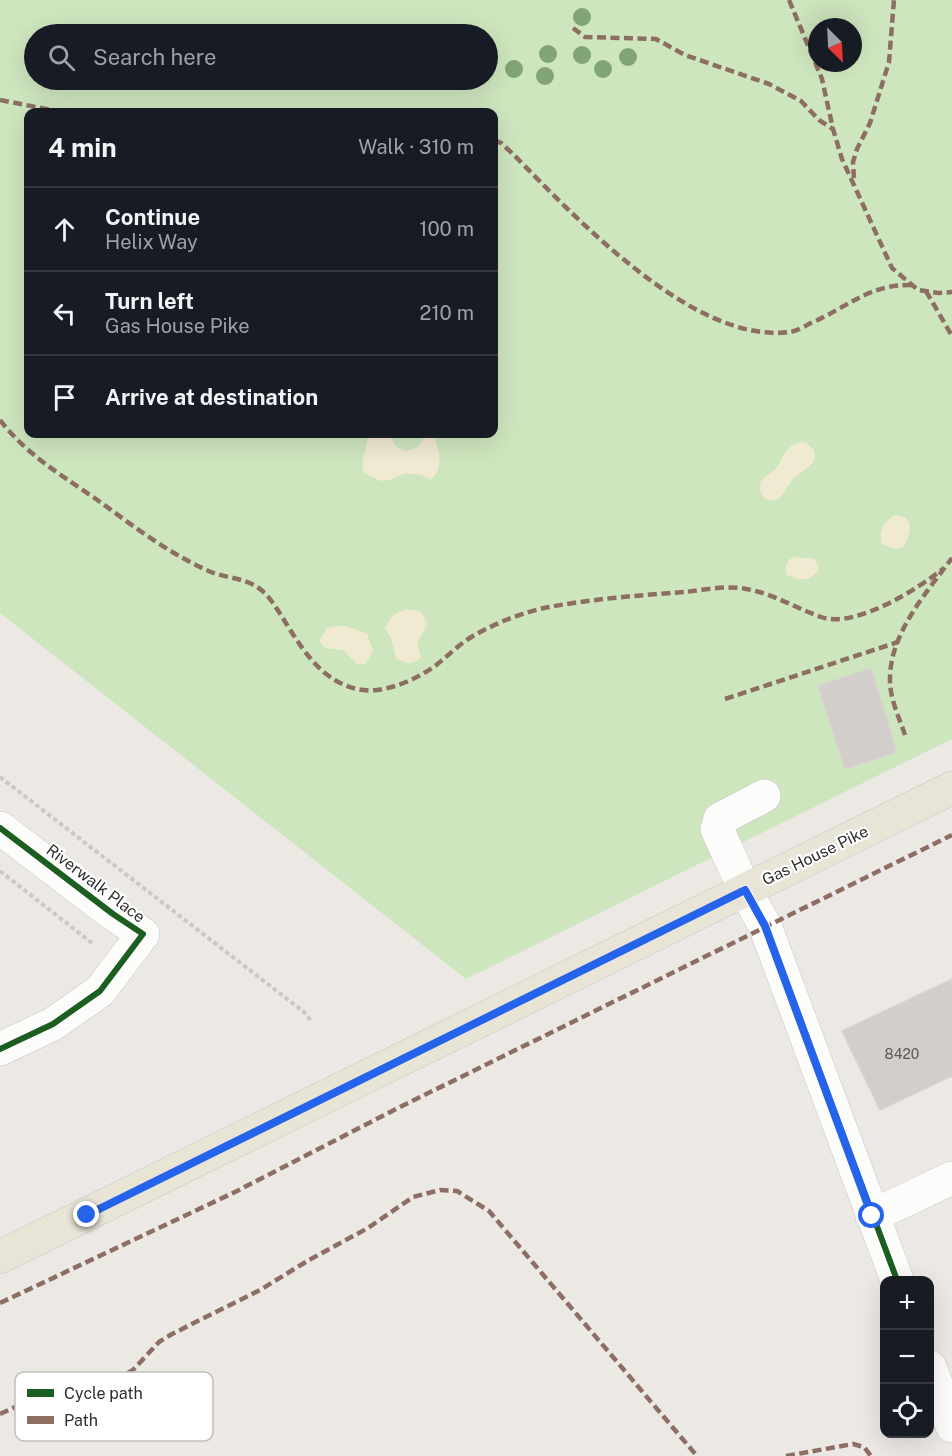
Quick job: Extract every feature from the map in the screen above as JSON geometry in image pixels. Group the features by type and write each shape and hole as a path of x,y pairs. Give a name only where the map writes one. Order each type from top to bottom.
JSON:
{"main road":[{"name":"Gas House Pike","path":"0,1257 952,788"}],"street":[{"path":"764,796 720,819 717,829 745,890 765,926 895,1276"},
{"name":"Riverwalk Place","path":"0,828 143,934 100,991 53,1024 0,1049"},
{"path":"872,1216 952,1178"},
{"path":"934,1378 952,1426"}],"path":[{"path":"0,777 304,1012 312,1022"},
{"path":"0,872 92,943"}],"green space":[{"path":"0,0 952,0 952,739 466,979 0,613"}],"sand":[{"path":"392,438 395,446 405,451 418,446 422,438 434,438 440,458 438,469 431,480 422,475 406,473 381,481 364,473 362,462 367,439"},
{"path":"801,442 807,443 814,450 812,464 794,478 779,499 764,498 761,481 776,469 789,447"},
{"path":"895,515 902,516 909,522 910,531 903,547 894,549 882,544 881,531 885,523"},
{"path":"794,557 814,559 819,567 818,571 809,579 787,575 786,564"},
{"path":"407,609 420,611 427,622 417,642 421,658 409,663 396,658 391,638 385,629 393,616"},
{"path":"346,626 367,634 373,650 366,664 357,664 343,650 325,648 319,641 327,628"}],"building":[{"path":"871,668 897,752 845,769 818,686"},
{"path":"952,979 952,1076 880,1110 842,1031"}],"marked path":[{"path":"789,0 822,79 842,159 892,268 918,290 952,292"},
{"path":"854,178 853,162 870,123 889,62 894,0"},
{"path":"573,28 585,37 656,39 685,55 769,84 801,101 819,120 833,129"},
{"path":"0,100 41,108"},
{"path":"498,142 569,210 639,271 677,298 715,319 753,331 790,332 871,292 883,288 912,285"},
{"path":"926,291 952,336"},
{"path":"0,420 21,443 45,463 151,539 195,565 261,589 303,650 323,671 335,680 363,690 391,687 419,676 473,636 500,622 539,609 617,598 732,588 761,592 821,617 835,619 851,617 886,605 944,568"},
{"path":"905,735 891,692 892,660 903,629 912,613 952,558"},
{"path":"725,699 898,642"},
{"path":"0,1303 235,1192 398,1108 952,835"},
{"path":"130,1372 159,1342 260,1290 368,1228 413,1197 440,1190 457,1191 489,1211 697,1456"},
{"path":"0,1414 15,1407"},
{"path":"786,1456 853,1444 864,1447 871,1456"}],"cycle path":[{"path":"0,828 143,934 100,991 53,1024 0,1049"},
{"path":"745,890 765,926 896,1276"}],"route":[{"path":"87,1215 745,890 765,926 872,1216"}]}
